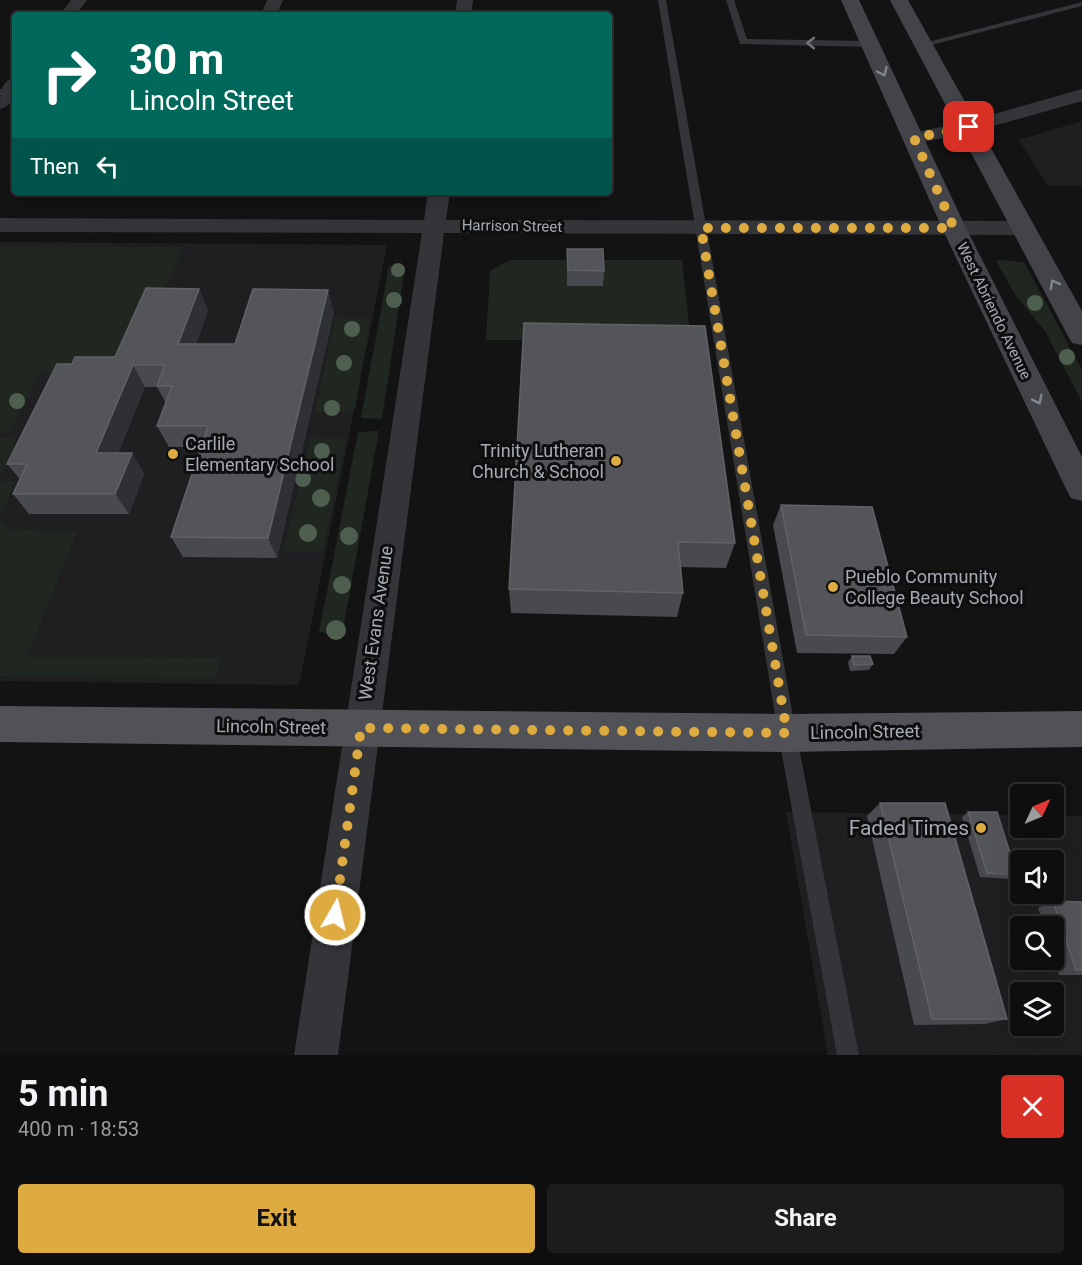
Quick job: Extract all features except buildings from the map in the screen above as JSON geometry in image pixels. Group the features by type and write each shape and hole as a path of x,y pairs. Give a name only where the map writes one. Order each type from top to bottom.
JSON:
{"main road":[{"name":"Lincoln Street","path":"0,724 787,733 1082,729"}],"street":[{"name":"West Abriendo Avenue","path":"850,0 954,228 1082,489"},
{"path":"899,0 1082,336"},
{"path":"914,138 969,127 1082,95"},
{"name":"West Evans Avenue","path":"315,1055 439,195"},
{"name":"Harrison Street","path":"0,225 1023,228"}],"lane":[{"path":"662,0 787,733 848,1055"},
{"path":"730,0 743,42 870,44"},
{"path":"924,44 1082,4"}],"shaded area":[{"path":"1082,121 1082,186 1048,186 1019,140"},
{"name":"Carlile Elementary School","path":"0,242 387,245 299,685 0,681"},
{"path":"0,246 183,247 127,379 90,373 40,372 11,432 0,432"},
{"path":"510,260 682,260 692,351 609,351 607,322 543,340 486,340 490,271"},
{"path":"996,261 1024,262 1082,370 1082,402 1045,331 1016,296"},
{"path":"389,266 405,267 382,419 361,418"},
{"path":"335,318 370,319 355,409 351,413 315,413"},
{"path":"379,431 342,635 319,632 358,432"},
{"path":"17,437 3,472 0,472 0,438"},
{"path":"311,438 346,439 323,552 283,551"},
{"path":"1,482 15,482 1,515 0,520"},
{"path":"0,520 8,529 77,532 27,657 221,658 216,678 0,676"},
{"path":"786,812 1010,815 1010,838 1064,838 1064,815 1082,816 1082,1055 828,1055"}],"place":[{"name":"Carlile Elementary School","path":"173,454"},
{"name":"Trinity Lutheran Church & School","path":"616,461"},
{"name":"Pueblo Community College Beauty School","path":"833,587"},
{"name":"Faded Times","path":"981,828"}],"route":[{"path":"335,915 361,728 787,733 701,228 954,228 914,138 969,127"}]}
